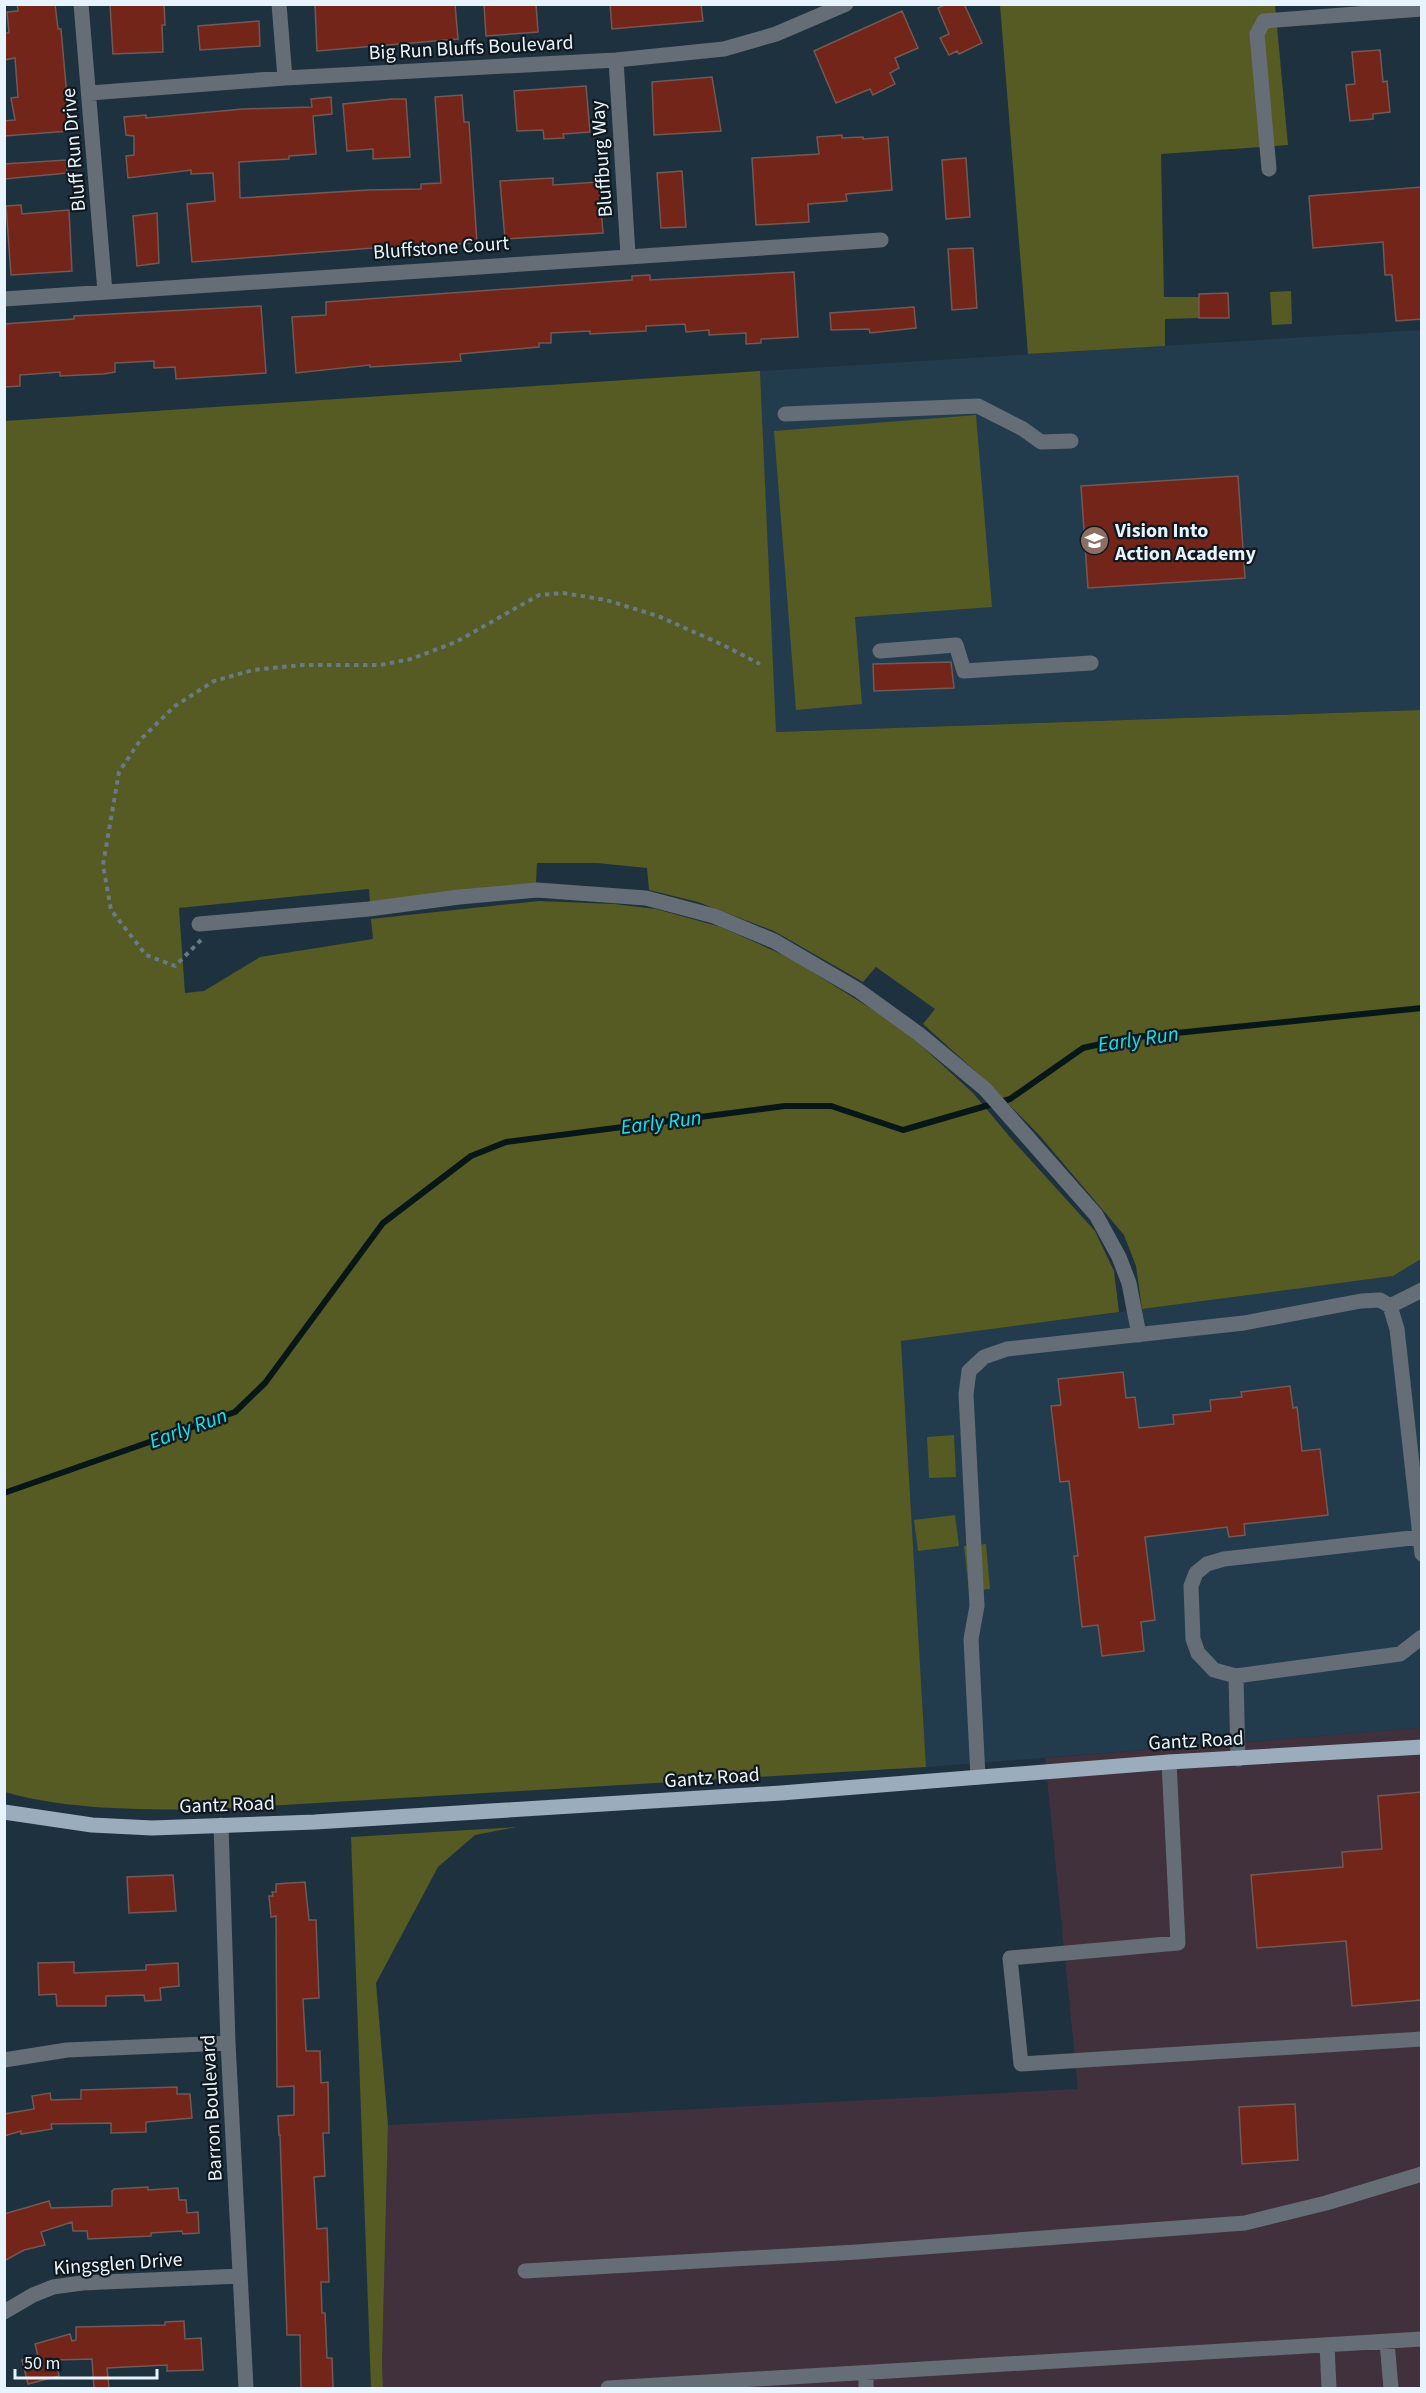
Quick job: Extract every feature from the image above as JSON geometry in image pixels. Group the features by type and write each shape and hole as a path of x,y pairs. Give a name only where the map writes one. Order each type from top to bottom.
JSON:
{"main road":[{"name":"Gantz Road","path":"4,1812 102,1825 152,1828 315,1822 781,1793 1169,1762 1422,1747"}],"street":[{"name":"Bluff Run Drive","path":"81,4 105,292"},
{"path":"279,4 285,78"},
{"name":"Big Run Bluffs Boulevard","path":"90,93 285,78 616,60 724,49 776,34 846,4"},
{"path":"1269,169 1257,34 1264,21 1422,9"},
{"name":"Bluffburg Way","path":"616,60 628,255"},
{"name":"Bluffstone Court","path":"4,299 628,255 880,240"},
{"path":"785,414 978,406 1023,429 1041,442 1071,441"},
{"path":"880,651 956,645 963,671 1091,663"},
{"path":"199,924 369,909 459,897 537,890 646,898 714,916 774,941 858,990 919,1034 985,1089 1096,1215 1119,1257 1129,1283 1139,1335"},
{"path":"1390,1306 1422,1290"},
{"path":"978,1777 971,1638 977,1606 966,1394 969,1371 984,1357 1006,1349 1244,1323 1361,1301 1380,1300 1390,1306 1397,1329 1422,1554"},
{"path":"1420,1537 1224,1559 1208,1564 1196,1573 1191,1586 1193,1639 1198,1653 1214,1670 1236,1676 1400,1654 1422,1637"},
{"path":"1236,1676 1238,1759"},
{"path":"1169,1762 1178,1943 1010,1958 1021,2064 1422,2039"},
{"name":"Barron Boulevard","path":"220,1825 228,2043 246,2388"},
{"path":"4,2060 67,2050 228,2043"},
{"path":"525,2271 869,2251 1245,2223 1326,2203 1422,2174"},
{"name":"Kingsglen Drive","path":"4,2312 33,2295 53,2287 82,2283 240,2276"},
{"path":"608,2388 866,2381 1327,2345 1422,2340"},
{"path":"1387,2342 1390,2388"},
{"path":"1327,2345 1329,2388"}],"path":[{"path":"218,923 175,966 146,955 111,910 103,865 119,771 141,739 175,706 214,681 253,670 302,665 380,665 411,659 456,642 539,595 563,593 606,600 658,616 760,664"}],"shaded area":[{"name":"Vision Into Action Academy","path":"1421,330 1421,710 775,732 760,371"},
{"path":"1421,1259 1421,1728 926,1767 901,1341 1393,1276"},
{"path":"1421,1728 1421,2388 383,2388 388,2125 1078,2089 1045,1758"}],"green space":[{"path":"1000,5 1275,5 1288,145 1161,154 1164,297 1199,297 1199,318 1165,319 1165,346 1028,354"},
{"path":"1291,291 1292,324 1272,325 1270,292"},
{"path":"760,371 776,732 1421,710 1421,1259 1393,1276 1142,1309 1136,1266 1124,1235 1040,1136 983,1078 923,1024 935,1009 876,967 863,982 774,931 698,902 649,890 647,868 597,863 537,863 536,883 370,902 369,889 179,908 185,993 204,991 260,957 373,939 371,919 539,901 614,904 656,909 721,927 790,958 902,1028 973,1093 1095,1231 1114,1271 1119,1312 901,1341 926,1767 199,1810 126,1809 77,1805 5,1792 4,421"},
{"path":"976,415 992,607 855,617 862,704 796,710 774,431"},
{"path":"954,1435 956,1477 929,1478 927,1437"},
{"path":"955,1515 959,1546 918,1551 914,1520"},
{"path":"986,1544 990,1589 969,1591 964,1546"},
{"path":"517,1827 475,1835 438,1867 376,1983 388,2125 383,2388 371,2388 351,1837"}],"building":[{"path":"17,4 55,4 58,29 61,29 70,131 4,136 4,121 15,120 11,98 18,97 15,58 4,60 4,33 9,33 7,12 18,11"},
{"path":"110,4 164,4 163,52 113,54"},
{"path":"315,4 455,4 458,39 317,51"},
{"path":"484,4 536,4 538,32 486,36"},
{"path":"610,4 701,4 703,21 612,29"},
{"path":"946,4 964,4 982,43 959,54 957,51 949,55 940,38 949,34 938,8"},
{"path":"902,11 918,48 895,58 899,68 890,73 895,84 873,95 870,89 836,103 814,51"},
{"path":"259,21 260,46 200,50 198,26"},
{"path":"1380,50 1383,82 1387,81 1390,112 1373,114 1373,119 1350,121 1346,85 1355,84 1352,52"},
{"path":"712,77 721,131 654,135 652,82"},
{"path":"586,86 590,132 563,134 564,138 544,139 543,130 517,131 514,91"},
{"path":"462,95 464,122 469,122 477,243 386,247 192,262 187,204 215,201 213,173 191,174 191,170 128,178 126,156 134,155 134,136 126,135 124,117 146,115 146,118 243,109 312,107 311,99 331,97 332,114 313,116 316,154 289,156 289,159 239,162 240,198 421,189 421,184 441,183 435,97"},
{"path":"406,99 410,157 373,159 373,149 347,151 343,104"},
{"path":"842,135 842,138 863,137 863,139 888,137 892,190 846,194 847,201 808,204 809,222 756,225 752,158 819,154 817,137"},
{"path":"966,158 970,217 946,219 942,160"},
{"path":"66,160 67,173 5,179 4,164"},
{"path":"682,171 686,227 661,228 657,173"},
{"path":"553,178 553,185 599,182 603,233 505,239 500,181"},
{"path":"1422,187 1422,319 1396,321 1392,275 1385,275 1383,242 1313,248 1309,196"},
{"path":"21,205 22,214 69,210 72,271 11,275 6,206"},
{"path":"157,213 159,263 137,266 133,216"},
{"path":"973,248 977,308 952,310 948,249"},
{"path":"794,272 798,337 761,339 761,343 746,344 746,333 709,335 709,330 686,332 685,324 646,326 646,331 590,334 590,331 551,333 551,343 539,343 539,347 460,354 461,361 370,367 370,365 296,373 292,317 326,315 326,302 632,280 632,276 650,275 650,280"},
{"path":"1228,293 1229,318 1199,318 1199,294"},
{"path":"261,306 266,373 176,379 175,367 154,368 154,361 115,363 115,372 60,376 60,372 20,375 20,386 4,387 4,324 74,319 74,316"},
{"path":"914,307 916,328 870,333 869,329 831,330 830,313"},
{"path":"1238,476 1245,578 1088,588 1081,486"},
{"path":"951,662 954,688 874,691 873,664"},
{"path":"1123,1372 1126,1398 1135,1397 1139,1428 1174,1424 1173,1415 1211,1411 1210,1400 1242,1397 1241,1392 1290,1386 1293,1408 1297,1407 1302,1451 1320,1449 1328,1515 1244,1524 1245,1535 1229,1537 1227,1527 1145,1537 1155,1620 1141,1622 1144,1651 1102,1656 1098,1625 1082,1627 1074,1556 1078,1556 1069,1481 1060,1482 1051,1406 1061,1405 1058,1379"},
{"path":"1422,1792 1422,2000 1352,2006 1346,1941 1257,1948 1251,1875 1343,1867 1342,1852 1382,1849 1378,1796"},
{"path":"173,1875 176,1911 129,1913 127,1877"},
{"path":"305,1882 309,1920 316,1920 319,1998 303,1999 306,2051 320,2051 321,2083 328,2082 329,2133 323,2133 325,2176 314,2177 317,2229 327,2228 329,2282 321,2282 322,2313 325,2313 327,2358 332,2358 333,2388 301,2388 300,2335 287,2335 278,2116 294,2115 294,2086 277,2087 276,1916 271,1917 269,1896 273,1896 272,1892 276,1892 276,1884"},
{"path":"74,1962 74,1973 146,1970 146,1965 178,1963 179,1986 160,1988 161,2000 145,2001 144,1995 106,1996 106,2006 57,2006 56,1994 39,1995 38,1963"},
{"path":"177,2087 177,2094 190,2094 192,2118 146,2122 146,2132 111,2133 111,2123 51,2124 52,2129 21,2134 21,2131 4,2136 4,2114 34,2109 32,2096 50,2093 51,2100 81,2099 81,2090"},
{"path":"1295,2104 1298,2160 1242,2164 1239,2107"},
{"path":"148,2187 148,2190 178,2188 179,2200 186,2200 187,2213 198,2212 199,2233 183,2234 182,2231 151,2233 151,2236 88,2239 87,2231 73,2231 72,2222 41,2232 45,2245 24,2250 4,2261 4,2214 49,2201 51,2208 112,2206 114,2189"},
{"path":"184,2321 185,2339 201,2338 203,2370 167,2371 167,2365 107,2368 109,2388 94,2388 92,2359 55,2360 59,2376 28,2384 22,2360 38,2356 35,2344 70,2334 72,2341 76,2340 76,2327 165,2325 165,2322"}],"waterway":[{"name":"Early Run","path":"4,1493 235,1412 265,1383 383,1223 471,1156 506,1142 785,1106 831,1106 903,1130 1010,1099 1083,1048 1127,1038 1422,1008"}],"place":[{"name":"Vision Into Action Academy","path":"1094,541"}]}
